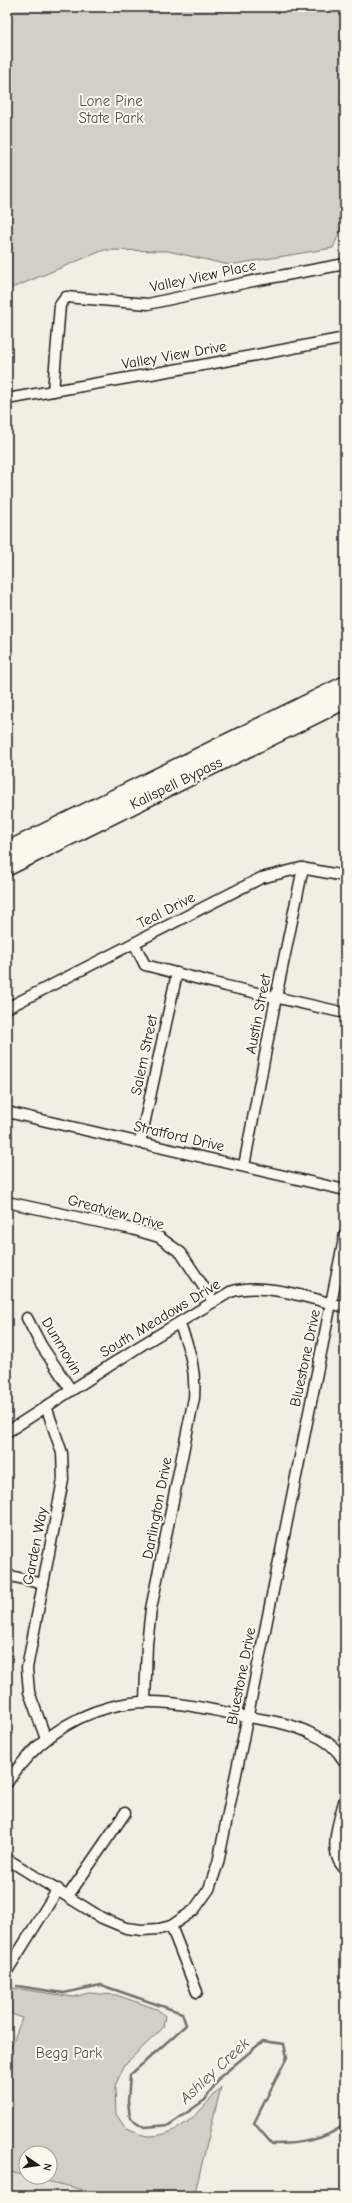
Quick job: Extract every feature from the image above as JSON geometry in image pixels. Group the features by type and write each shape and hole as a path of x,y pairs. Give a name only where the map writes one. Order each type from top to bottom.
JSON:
{"highway":[{"name":"Kalispell Bypass","path":"7,851 345,685"},
{"name":"Kalispell Bypass","path":"7,867 345,700"}],"street":[{"name":"Valley View Place","path":"53,391 60,305 66,297 148,304 253,281 345,264"},
{"name":"Valley View Drive","path":"7,400 345,338"},
{"name":"Teal Drive","path":"7,1008 261,878 274,873 303,868 345,876"},
{"name":"Austin Street","path":"244,1166 276,997 303,868"},
{"path":"134,943 145,965 345,1013"},
{"name":"Salem Street","path":"140,1143 177,973"},
{"name":"Stratford Drive","path":"7,1112 345,1190"},
{"name":"Greatview Drive","path":"7,1202 132,1229 159,1237 180,1253 213,1301"},
{"name":"Bluestone Drive","path":"7,1859 58,1889 102,1918 126,1928 151,1930 171,1926 194,1910 205,1896 213,1880 248,1717 279,1556 345,1234"},
{"name":"South Meadows Drive","path":"7,1432 213,1301 238,1290 252,1288 304,1297 345,1307"},
{"name":"Dunmovin","path":"27,1318 41,1345 71,1390"},
{"name":"Darlington Drive","path":"145,1702 147,1644 151,1608 194,1393 194,1367 190,1348 179,1324"},
{"name":"Garden Way","path":"46,1406 62,1453 63,1470 61,1489 27,1668 31,1698 46,1739"},
{"path":"7,1575 43,1584"},
{"path":"7,1783 25,1759 46,1739 59,1730 92,1713 127,1703 145,1702 193,1706 281,1723 311,1733 333,1747 345,1761"},
{"path":"345,1798 336,1851 339,1863 345,1868"},
{"path":"68,1896 125,1813"},
{"path":"7,1971 58,1889"},
{"path":"171,1926 198,1992"}],"shaded area":[{"path":"7,2171 18,2174 18,2185 58,2185 58,2184 68,2186 65,2196 7,2196"}],"green space":[{"name":"Lone Pine State Park","path":"7,7 345,7 345,219 333,248 229,265 168,251 104,250 7,290"},
{"name":"Begg Park","path":"7,1987 74,1997 88,1993 116,1995 157,2009 165,2016 163,2028 125,2064 115,2086 116,2114 126,2129 147,2136 161,2135 181,2126 199,2112 221,2087 194,2196 109,2196 58,2184 58,2145 18,2145 18,2174 7,2171 7,2058 22,2018 7,2012"}],"waterway":[{"name":"Ashley Creek","path":"17,1986 64,1993 101,1985 182,2013 186,2025 130,2075 128,2101 130,2118 144,2127 169,2125 205,2100 220,2077 263,2041 284,2044 287,2057 254,2123 272,2144 301,2142 320,2138 337,2130 345,2124"}]}
